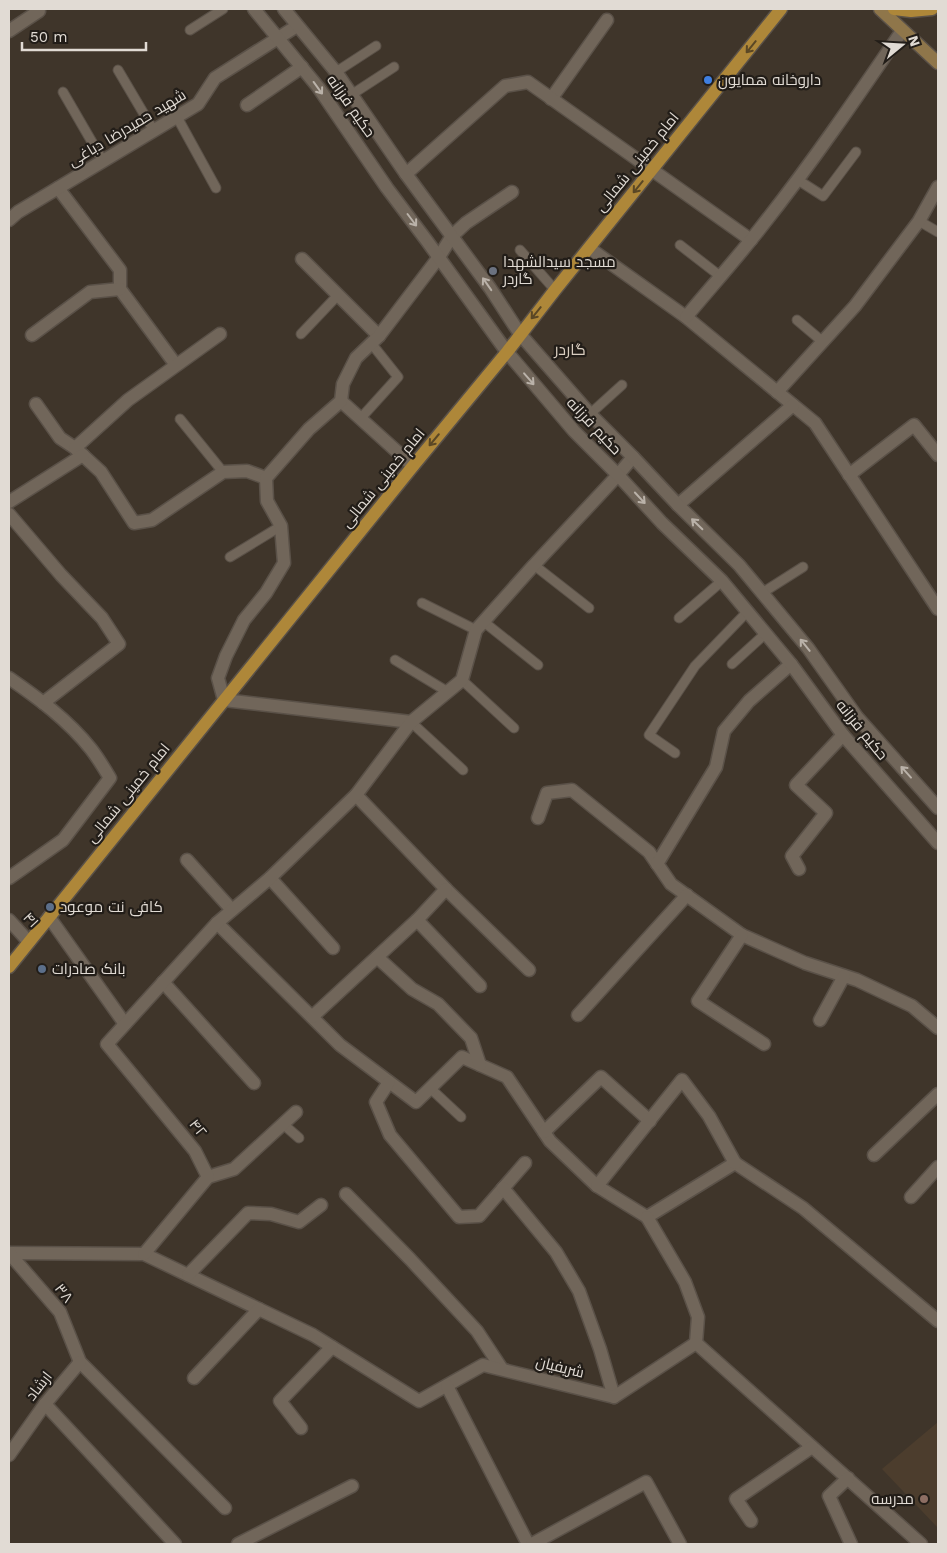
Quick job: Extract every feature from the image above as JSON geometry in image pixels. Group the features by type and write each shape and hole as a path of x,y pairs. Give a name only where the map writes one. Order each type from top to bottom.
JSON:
{"main road":[{"name":"امام خمینی شمالی","path":"9,967 781,9"},
{"path":"880,9 938,63"},
{"path":"894,9 932,9"}],"street":[{"path":"9,31 39,11 38,9"},
{"name":"حکیم فرزانه","path":"254,9 318,87 387,188 439,257 506,352 574,431 662,523 722,581 792,664 843,736 938,843"},
{"name":"حکیم فرزانه","path":"284,9 336,72 406,174 490,288 520,334 590,414 739,565 808,648 857,717 938,808"},
{"path":"551,99 607,20"},
{"name":"شهید حمیدرضا دباغی","path":"9,220 18,212 198,104 215,78 297,26"},
{"path":"686,317 751,240 798,180 902,30"},
{"path":"247,105 302,67"},
{"path":"406,174 505,86 528,82 751,240"},
{"path":"777,392 855,306 919,221 938,187"},
{"path":"58,188 120,270 120,289 176,365"},
{"path":"411,722 224,700 218,678 226,656 244,620 266,592 284,563 281,526 267,501 266,478 309,429 340,401 343,384 356,358 375,340 439,257 452,236 466,223 512,192"},
{"path":"589,248 686,317 814,423 938,609"},
{"path":"302,259 338,295 375,340"},
{"path":"32,334 90,292 120,289"},
{"path":"9,502 79,451 128,400 220,334"},
{"path":"340,401 413,466"},
{"path":"36,404 60,438 79,451 101,472 134,523 152,520 223,472 247,471 266,478"},
{"path":"678,505 793,405"},
{"path":"849,475 914,425 938,455"},
{"path":"49,918 125,1024 217,923 270,878 356,795 411,722 462,680 480,626 534,564 633,457"},
{"path":"9,514 61,575 102,618 119,644 43,703"},
{"path":"657,864 716,767 724,731 748,701 792,664"},
{"path":"9,678 67,723 91,749 110,778 63,840 9,878"},
{"path":"799,869 792,856 826,813 796,785 843,736"},
{"path":"538,818 547,793 572,790 649,852 671,884 742,936 804,963 857,980 912,1006 938,1028"},
{"path":"356,795 446,889 530,970"},
{"path":"187,860 232,910"},
{"path":"270,878 333,948"},
{"path":"312,1016 417,920 446,889"},
{"path":"578,1015 687,894"},
{"name":"۴۱","path":"9,920 29,942"},
{"path":"417,920 480,986"},
{"path":"217,923 340,1045 416,1102 462,1057 507,1077 550,1141 597,1186 647,1217 685,1282 698,1317 696,1342"},
{"path":"742,936 698,1001 764,1044"},
{"path":"376,957 412,989 438,1004 471,1038 480,1064"},
{"path":"820,1020 844,976"},
{"path":"163,982 254,1083"},
{"name":"۴۲","path":"125,1024 107,1044 195,1151 208,1177"},
{"path":"544,1132 601,1077 650,1121"},
{"path":"597,1186 682,1080 709,1116 735,1163 803,1208 938,1321"},
{"path":"390,1082 376,1102 390,1135 458,1218 479,1216 525,1163"},
{"path":"874,1155 938,1094"},
{"path":"9,1253 144,1254 208,1177 234,1169 296,1112"},
{"path":"647,1217 735,1163"},
{"path":"911,1197 938,1167"},
{"path":"503,1188 556,1252 579,1290 600,1349 614,1397 696,1342"},
{"path":"346,1194 410,1259 476,1331 502,1369"},
{"path":"188,1275 248,1213 271,1214 299,1222 321,1205"},
{"name":"۳۸","path":"9,1253 60,1312 80,1362"},
{"name":"شریفیان","path":"144,1254 313,1335 419,1401 483,1365 614,1397"},
{"path":"194,1378 259,1309"},
{"path":"696,1342 921,1544"},
{"path":"301,1428 280,1401 332,1347"},
{"path":"80,1362 225,1508"},
{"name":"ارشاد","path":"9,1455 45,1404 80,1362"},
{"path":"447,1386 528,1544"},
{"path":"45,1404 175,1544"},
{"path":"751,1522 736,1499 812,1447"},
{"path":"848,1478 829,1496 851,1544"},
{"path":"532,1544 646,1482 680,1544"},
{"path":"238,1544 352,1486"}],"lane":[{"path":"190,30 223,9"},
{"path":"336,72 376,46"},
{"path":"351,95 394,67"},
{"path":"118,70 154,131"},
{"path":"62,92 103,161"},
{"path":"177,117 216,188"},
{"path":"798,180 823,196 856,152"},
{"path":"919,221 938,232"},
{"path":"680,244 720,276"},
{"path":"520,250 555,290"},
{"path":"301,334 338,295"},
{"path":"797,320 823,342"},
{"path":"360,419 398,377 375,340"},
{"path":"590,414 622,386"},
{"path":"180,419 223,472"},
{"path":"230,557 281,526"},
{"path":"534,564 589,608"},
{"path":"762,593 803,567"},
{"path":"678,618 722,581"},
{"path":"422,603 480,626 538,665"},
{"path":"674,754 649,735 695,666 748,611"},
{"path":"732,664 766,633"},
{"path":"395,660 448,692"},
{"path":"462,680 514,728"},
{"path":"411,722 463,770"},
{"path":"430,1088 461,1118"},
{"path":"283,1124 300,1138"}],"shaded area":[{"name":"مدرسه","path":"938,1422 938,1528 882,1469"}],"place":[{"name":"داروخانه همایون","path":"708,80"},
{"name":"مسجد سیدالشهدا گاردر","path":"493,271"},
{"name":"کافی نت موعود","path":"50,907"},
{"name":"بانک صادرات","path":"42,969"},
{"name":"مدرسه","path":"924,1499"}],"district":[{"name":"گاردر","path":"570,349"}]}
